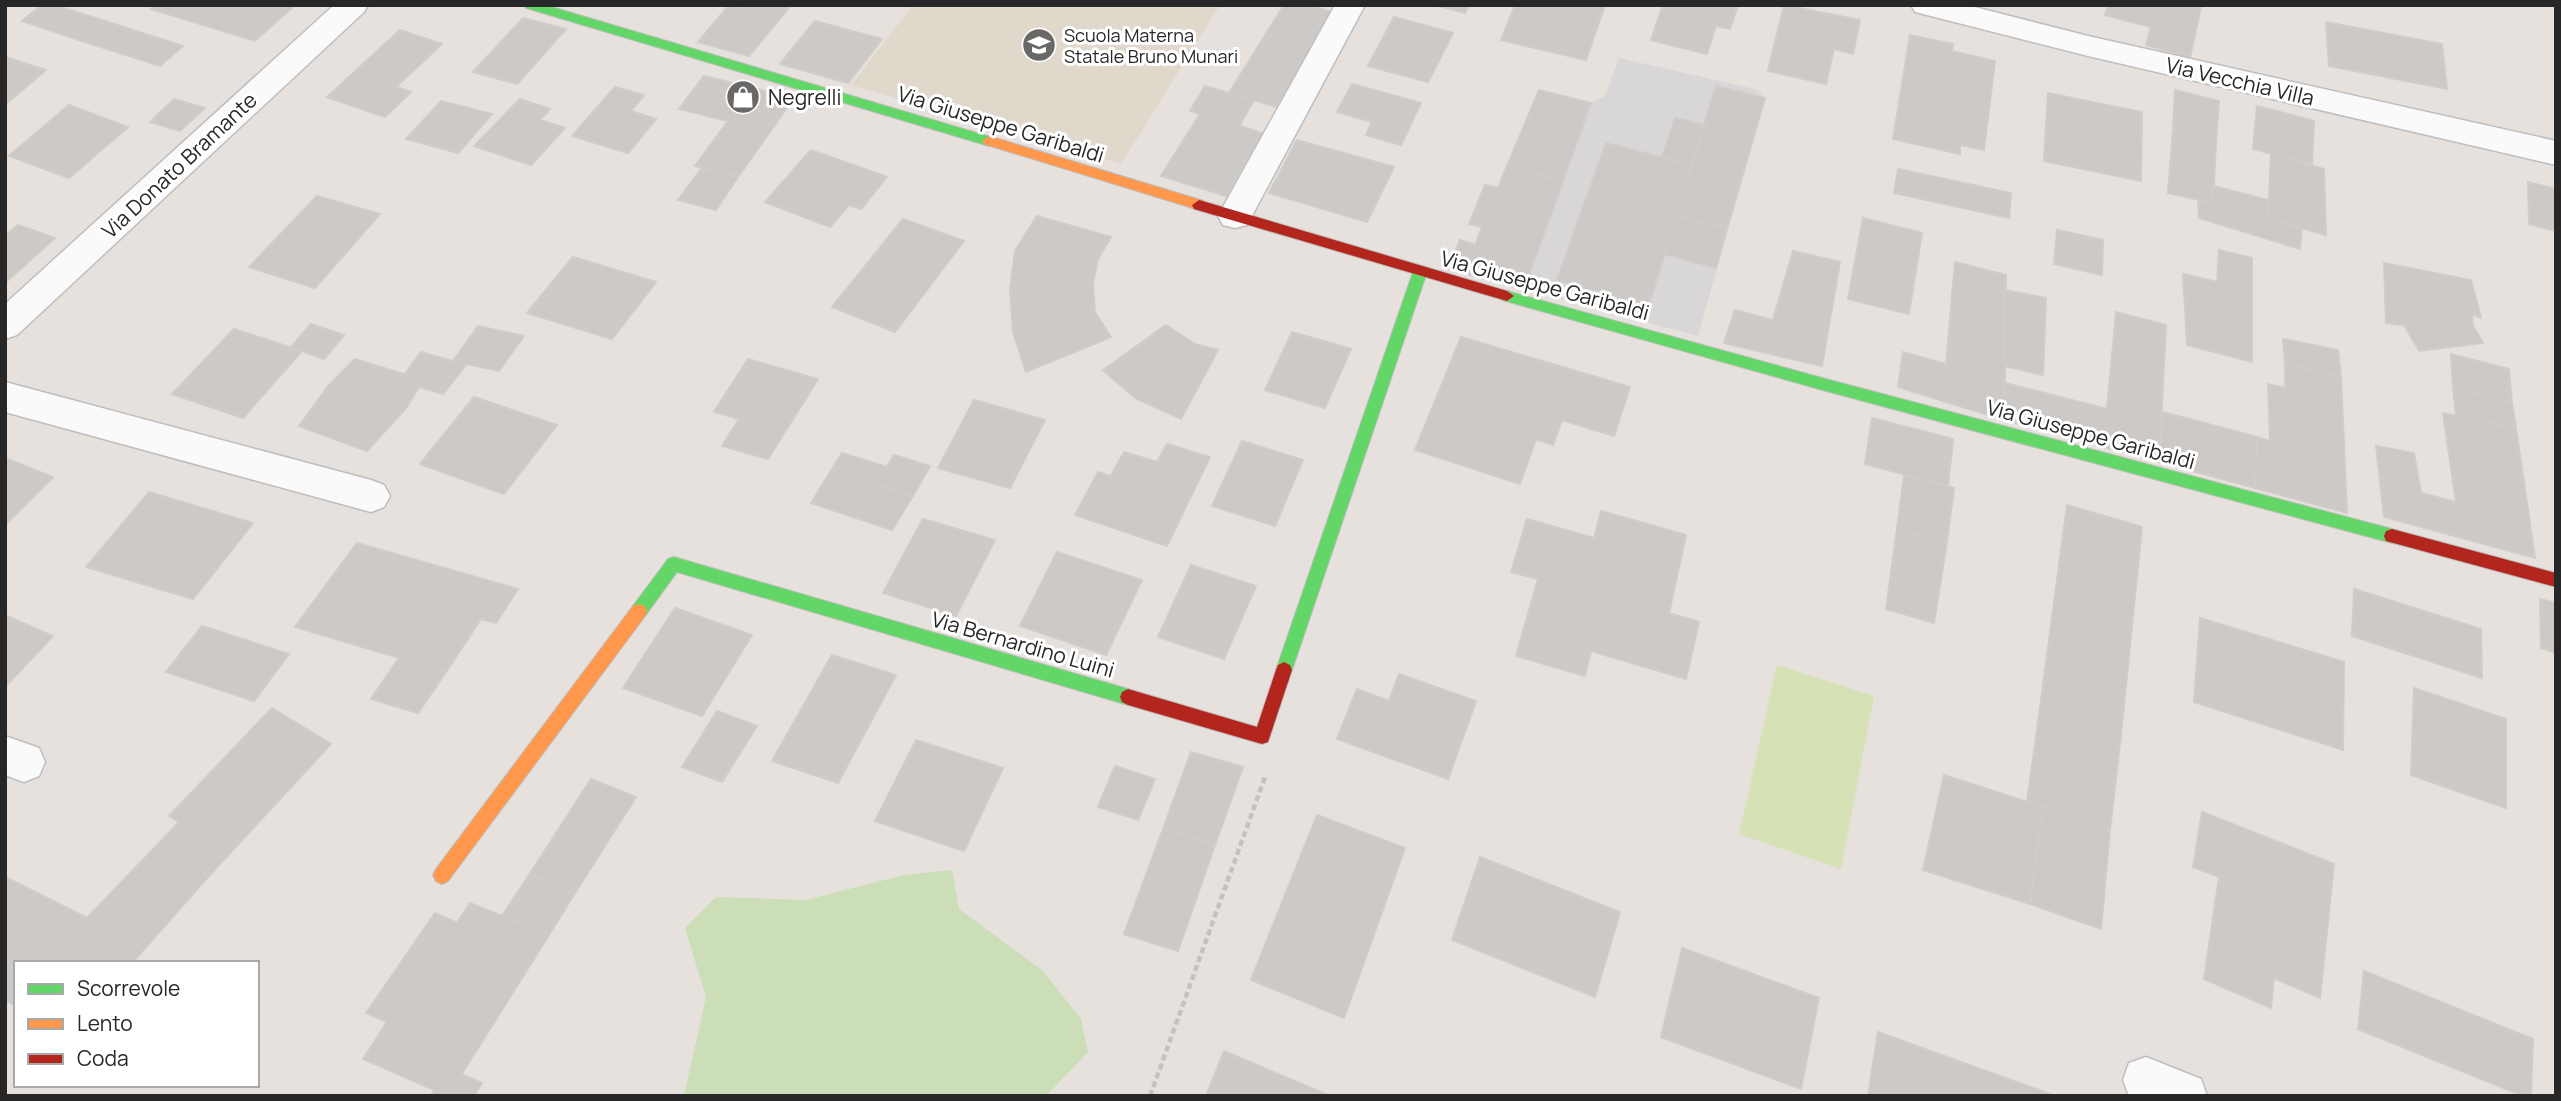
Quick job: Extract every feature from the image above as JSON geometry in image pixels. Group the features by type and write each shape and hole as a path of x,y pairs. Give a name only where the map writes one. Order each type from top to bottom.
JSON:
{"street":[{"name":"Via Donato Bramante","path":"5,325 353,5"},
{"name":"Via Giuseppe Garibaldi","path":"530,5 689,50 835,97 1004,145 1420,272 1825,385 2556,580"},
{"path":"1235,216 1350,5"},
{"name":"Via Vecchia Villa","path":"1926,5 2088,46 2556,153"},
{"path":"1262,736 1420,272"},
{"path":"5,397 371,496"},
{"name":"Via Bernardino Luini","path":"442,875 674,564 1262,736"}],"path":[{"path":"1150,1096 1267,773 1262,736"}],"shaded area":[{"name":"Scuola Materna Statale Bruno Munari","path":"913,5 1220,5 1121,164 851,85"},
{"path":"1619,58 1755,89 1765,98 1698,336 1524,289 1591,103 1605,96"}],"green space":[{"path":"1777,665 1874,696 1841,869 1739,834"},
{"path":"952,870 959,909 1043,971 1081,1019 1088,1052 1046,1096 684,1096 706,997 685,928 716,897 806,900 904,875"}],"building":[{"path":"42,5 54,5 105,21 82,41 22,21"},
{"path":"155,5 295,5 255,41 151,9"},
{"path":"729,5 745,9 748,5 791,5 749,56 698,42"},
{"path":"1284,5 1308,5 1332,12 1277,107 1229,93"},
{"path":"1435,5 1469,5 1465,13"},
{"path":"1515,5 1559,5 1561,8 1569,5 1605,5 1586,60 1501,40"},
{"path":"1663,5 1738,5 1730,29 1716,26 1707,54 1651,40"},
{"path":"1784,5 1860,20 1853,54 1834,49 1826,84 1768,71"},
{"path":"2108,5 2201,7 2190,57 2146,45 2151,27 2105,15"},
{"path":"1394,17 1453,33 1428,82 1368,66"},
{"path":"523,18 566,29 517,84 473,72"},
{"path":"105,21 183,46 160,66 82,41"},
{"path":"815,21 882,39 848,83 780,64"},
{"path":"2326,22 2442,44 2447,89 2329,66"},
{"path":"400,30 442,44 396,87 411,92 385,117 327,97"},
{"path":"1910,35 1953,44 1952,51 1995,61 1984,150 1960,145 1960,154 1893,139"},
{"path":"5,57 46,70 7,103 5,102"},
{"path":"704,76 794,98 738,177 695,166 728,121 679,109"},
{"path":"1352,84 1421,103 1401,145 1366,135 1372,122 1337,112"},
{"path":"1205,86 1254,100 1239,126 1190,111"},
{"path":"1716,86 1765,98 1727,229 1676,216"},
{"path":"615,87 644,95 631,111 656,119 628,153 572,136"},
{"path":"1539,90 1591,103 1563,181 1507,166"},
{"path":"2175,90 2219,101 2216,142 2173,129"},
{"path":"2048,93 2142,112 2141,181 2044,161"},
{"path":"174,99 205,108 180,131 150,122"},
{"path":"520,99 550,109 540,120 565,128 531,165 474,146"},
{"path":"441,101 492,114 458,153 406,139"},
{"path":"69,105 128,127 69,178 9,156"},
{"path":"2257,106 2314,121 2312,164 2253,149"},
{"path":"1200,114 1263,133 1226,196 1161,176"},
{"path":"1675,118 1704,125 1692,165 1662,158"},
{"path":"2173,129 2216,142 2213,203 2168,193"},
{"path":"1297,140 1394,167 1367,222 1269,193"},
{"path":"1606,143 1692,165 1649,305 1557,280"},
{"path":"811,150 887,177 861,209 849,205 830,227 765,202"},
{"path":"2271,154 2324,169 2326,235 2268,219"},
{"path":"1507,166 1563,181 1524,289 1448,269 1460,240 1475,245 1482,227 1469,224 1485,185 1498,188"},
{"path":"702,168 738,177 716,210 678,200"},
{"path":"1898,169 2011,193 2009,218 1894,193"},
{"path":"2528,182 2556,189 2556,231 2529,224"},
{"path":"2213,186 2268,200 2268,219 2302,228 2300,249 2199,218 2198,200 2213,203"},
{"path":"317,196 380,214 315,288 249,267"},
{"path":"1037,216 1111,237 1098,259 1093,284 1095,312 1111,337 1026,372 1013,332 1010,289 1015,251"},
{"path":"1676,216 1727,229 1716,268 1664,254"},
{"path":"1863,218 1922,233 1909,314 1848,299"},
{"path":"903,219 964,241 895,332 832,307"},
{"path":"18,225 55,238 5,283 5,236"},
{"path":"2057,230 2103,240 2102,275 2054,264"},
{"path":"2219,250 2252,258 2252,362 2187,345 2183,274 2217,282"},
{"path":"1793,251 1840,262 1822,366 1724,343 1735,310 1773,320"},
{"path":"573,257 656,282 612,339 527,313"},
{"path":"1955,262 2006,275 2005,383 2001,419 1898,387 1903,352 1946,364"},
{"path":"2384,263 2471,280 2481,318 2472,314 2473,326 2483,343 2419,351 2404,325 2386,323"},
{"path":"2005,290 2046,298 2043,375 2005,366"},
{"path":"2116,312 2166,325 2159,462 2001,419 2005,383 2107,409"},
{"path":"311,324 344,335 324,359 291,347"},
{"path":"1166,325 1195,344 1218,350 1181,419 1135,398 1103,370"},
{"path":"478,326 524,336 499,371 453,361"},
{"path":"234,329 302,351 243,418 172,394"},
{"path":"1292,332 1351,349 1325,408 1265,390"},
{"path":"1461,337 1630,387 1614,436 1562,420 1553,445 1536,439 1520,484 1415,450"},
{"path":"2283,339 2338,350 2341,377 2285,364"},
{"path":"421,352 466,365 443,394 419,387 423,380 405,374"},
{"path":"2451,354 2509,369 2512,403 2453,388"},
{"path":"355,359 423,380 407,407 367,451 299,426 329,385"},
{"path":"748,359 818,379 768,459 722,446 739,419 714,412"},
{"path":"2285,364 2341,377 2347,513 2255,488 2257,437 2270,441 2268,384 2285,388"},
{"path":"2453,388 2512,403 2516,428 2456,416"},
{"path":"474,397 557,425 504,494 420,464"},
{"path":"974,400 1045,420 1010,488 938,468"},
{"path":"2163,412 2257,437 2255,488 2159,462"},
{"path":"2443,413 2516,428 2535,558 2384,517 2376,446 2414,453 2421,493 2456,502"},
{"path":"1872,418 1953,439 1948,486 1865,464"},
{"path":"1242,441 1303,460 1275,526 1212,506"},
{"path":"1167,444 1210,457 1167,546 1075,515 1098,472 1111,476 1124,452 1157,462"},
{"path":"842,453 887,467 856,518 811,503"},
{"path":"894,455 930,466 913,496 876,484"},
{"path":"5,458 53,477 5,525"},
{"path":"1904,475 1954,488 1947,542 1897,529"},
{"path":"876,484 913,496 892,530 856,518"},
{"path":"149,492 253,523 193,599 86,567"},
{"path":"2067,505 2142,527 2121,735 2040,708"},
{"path":"1601,511 1686,535 1669,613 1699,622 1686,679 1591,651 1585,676 1516,656 1538,579 1511,572 1527,519 1594,538"},
{"path":"923,519 995,540 956,616 883,593"},
{"path":"1897,529 1947,542 1934,623 1886,609"},
{"path":"357,543 518,589 496,623 481,619 446,672 295,627"},
{"path":"1057,552 1142,580 1106,655 1020,626"},
{"path":"1191,565 1256,586 1224,659 1158,637"},
{"path":"2354,589 2481,629 2482,678 2352,636"},
{"path":"2540,599 2556,603 2556,653 2541,648"},
{"path":"675,608 752,635 702,716 623,688"},
{"path":"5,615 53,636 5,687"},
{"path":"2200,618 2344,662 2343,750 2194,702"},
{"path":"202,626 289,654 254,701 166,672"},
{"path":"832,655 896,675 838,783 772,761"},
{"path":"399,658 446,672 418,713 371,699"},
{"path":"1399,674 1476,701 1448,779 1337,739 1357,689 1389,701"},
{"path":"2414,688 2506,719 2506,808 2411,775"},
{"path":"272,708 331,744 209,876 159,843 179,822 169,816"},
{"path":"2040,708 2121,735 2110,830 2027,802"},
{"path":"717,711 757,726 722,782 682,767"},
{"path":"916,740 1003,768 964,851 875,821"},
{"path":"1191,752 1243,767 1215,845 1163,829"},
{"path":"1115,766 1155,779 1138,820 1098,807"},
{"path":"1944,775 2043,807 2030,904 1923,870"},
{"path":"591,779 636,797 575,893 529,875"},
{"path":"2043,807 2110,830 2101,929 2030,904"},
{"path":"2202,812 2334,864 2320,998 2274,978 2271,1008 2204,979 2219,877 2193,867"},
{"path":"1317,815 1405,848 1344,1018 1251,980"},
{"path":"1163,829 1215,845 1178,951 1124,934"},
{"path":"159,843 209,876 134,961 57,961 87,918"},
{"path":"1480,857 1620,912 1595,997 1452,940"},
{"path":"529,875 575,893 549,935 502,916"},
{"path":"5,877 87,918 57,961 14,961 14,1005 5,1000"},
{"path":"470,903 549,935 448,1096 363,1059 387,1022 366,1013 435,913 457,923"},
{"path":"1682,948 1819,998 1801,1089 1661,1037"},
{"path":"2364,971 2533,1039 2531,1096 2523,1096 2358,1029"},
{"path":"1878,1032 2055,1096 1868,1096"},
{"path":"1224,1051 1330,1096 1206,1096"},
{"path":"461,1074 482,1083 474,1096 448,1096"},
{"path":"435,1090 448,1096 431,1096"}],"traffic: fast":[{"path":"530,5 989,141"},
{"path":"1284,670 1420,272"},
{"path":"1507,296 1826,385 2392,536"},
{"path":"639,611 674,564 1128,697"}],"traffic: slow":[{"path":"989,141 1199,205"},
{"path":"442,875 639,611"}],"traffic: jam":[{"path":"1199,205 1507,296"},
{"path":"2392,536 2556,580"},
{"path":"1128,697 1262,736 1284,670"}],"place":[{"name":"Scuola Materna Statale Bruno Munari","path":"1039,45"},
{"name":"Negrelli","path":"743,97"}]}
